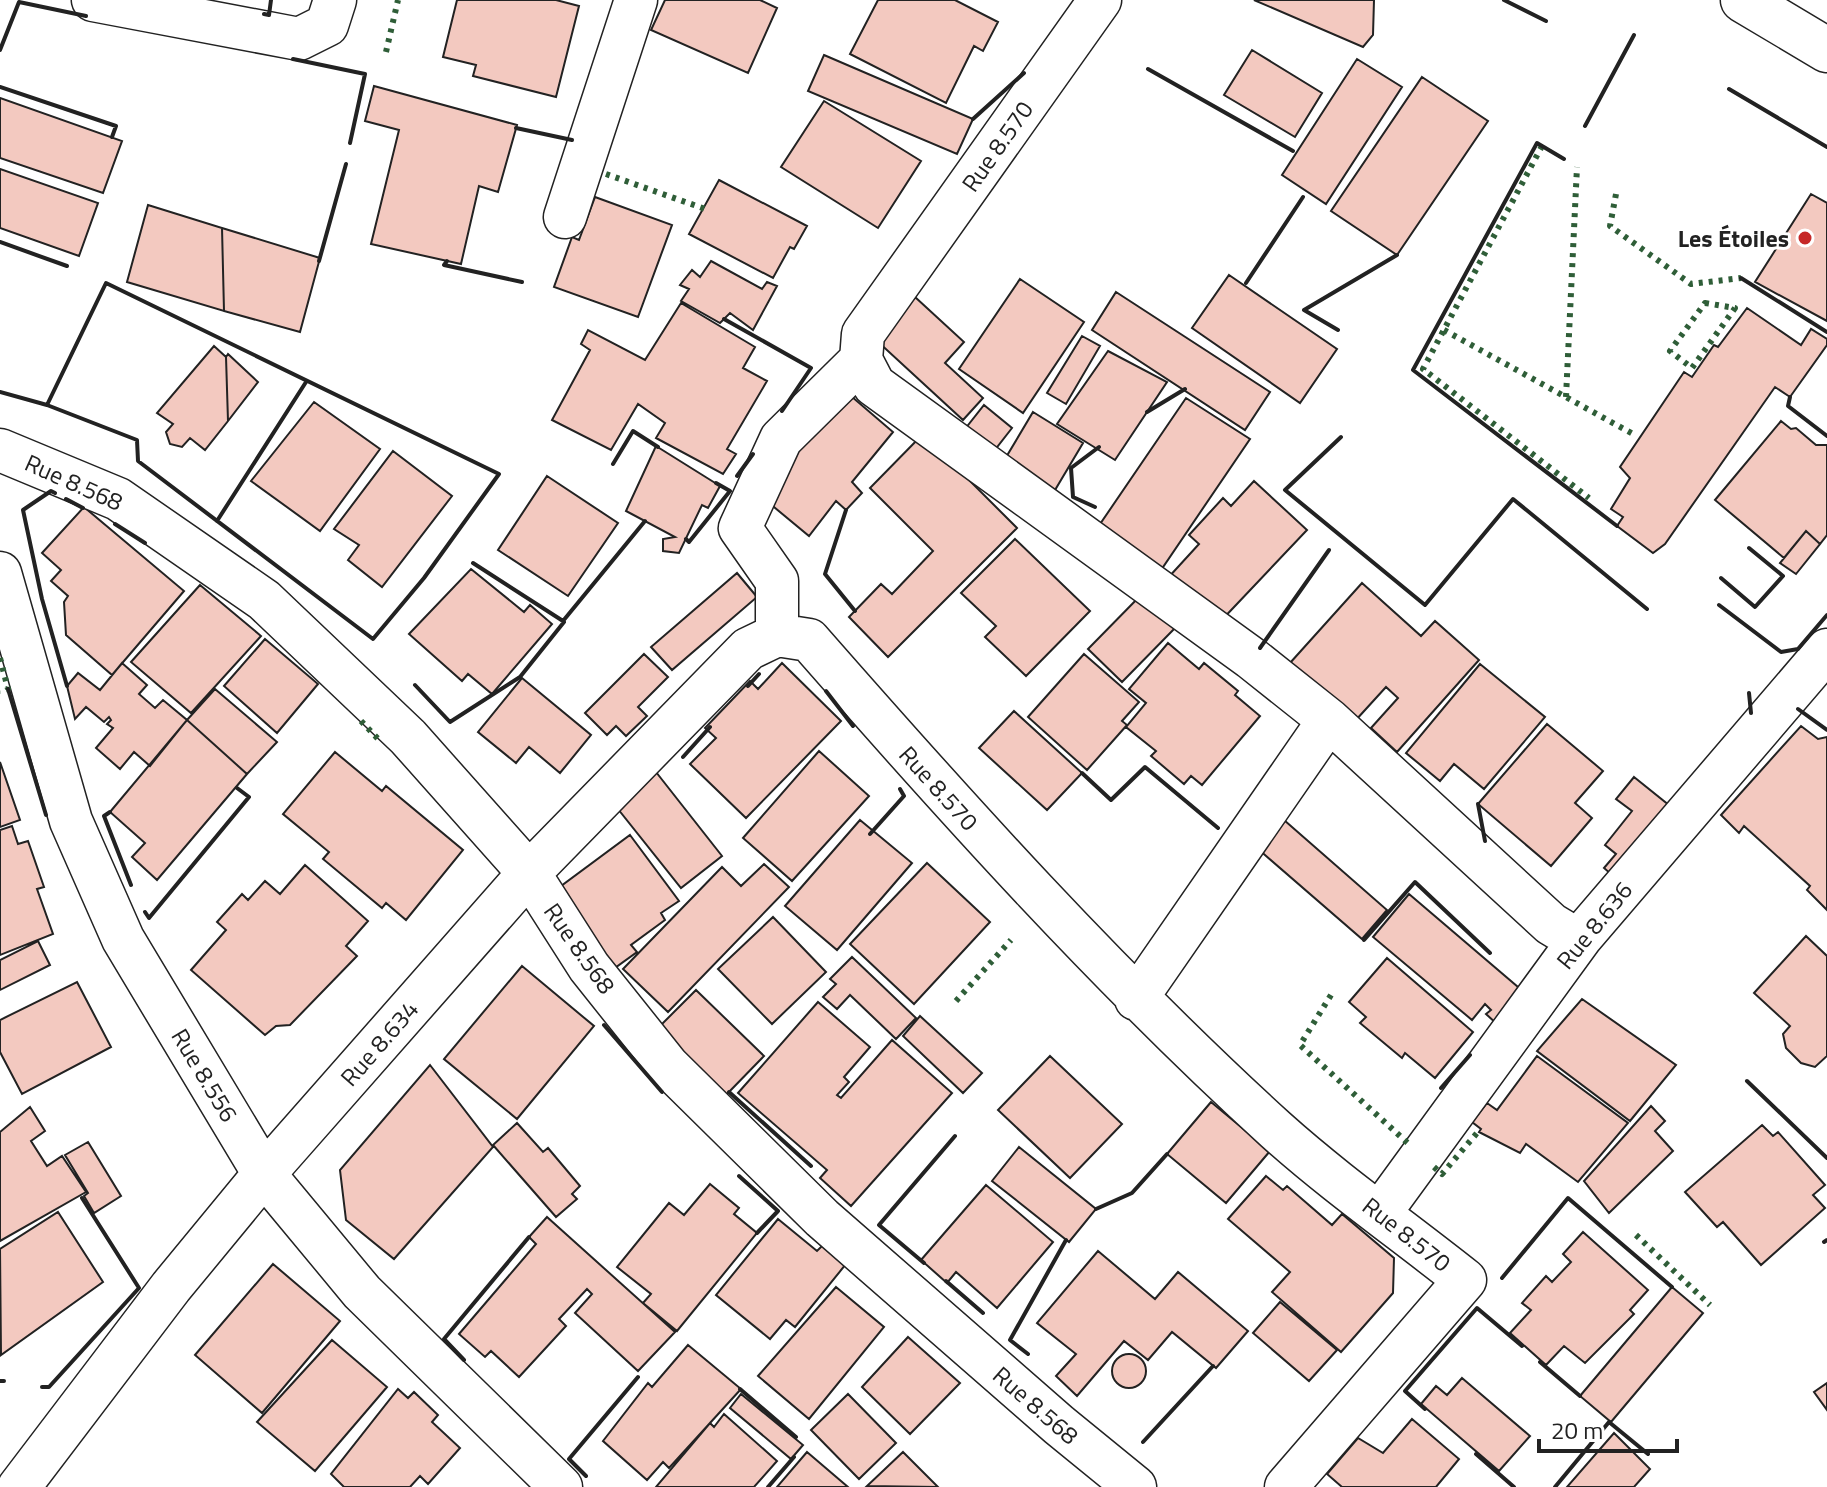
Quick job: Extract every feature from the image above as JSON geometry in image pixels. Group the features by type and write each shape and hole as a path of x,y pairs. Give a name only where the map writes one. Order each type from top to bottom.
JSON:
{"main road":[{"path":"1743,0 1827,50"}],"street":[{"path":"93,0 299,39 327,25 335,0"},
{"path":"565,217 636,0"},
{"name":"Rue 8.570","path":"861,360 863,334 1100,0"},
{"path":"777,635 777,581 740,528 781,439 861,360 874,385 1239,649 1329,720 1551,924 1571,936 1582,936"},
{"name":"Rue 8.568","path":"0,450 118,499 264,600 408,737 529,873 589,967 668,1066 822,1218 1059,1425 1135,1487"},
{"name":"Rue 8.556","path":"0,573 71,821 123,939 264,1174 362,1292 561,1487"},
{"name":"Rue 8.570","path":"777,635 809,640 939,789 1136,999 1278,1132 1465,1280 1286,1487"},
{"name":"Rue 8.634","path":"19,1487 171,1287 264,1174 529,873 748,649 777,635"},
{"name":"Rue 8.636","path":"1380,1213 1582,936 1827,650"},
{"path":"1136,999 1329,720"}],"building":[{"path":"457,0 556,0 579,6 556,97 473,76 476,65 443,57"},
{"path":"665,0 760,0 777,8 748,73 651,30"},
{"path":"878,0 955,0 998,22 983,51 974,46 946,103 850,54"},
{"path":"1254,0 1374,0 1373,35 1363,47"},
{"path":"1252,50 1322,93 1295,137 1224,95"},
{"path":"824,55 973,119 957,154 808,91"},
{"path":"1357,59 1402,87 1326,204 1282,175"},
{"path":"1422,77 1488,121 1397,255 1331,211"},
{"path":"374,86 517,125 498,192 479,186 461,264 371,244 399,130 365,121"},
{"path":"0,98 122,141 103,193 0,158"},
{"path":"824,101 921,161 878,228 781,167"},
{"path":"0,169 98,203 79,256 0,228"},
{"path":"719,180 807,226 794,249 790,247 773,278 689,234"},
{"name":"Les Étoiles","path":"1811,194 1827,203 1827,321 1755,282"},
{"path":"595,197 672,225 638,317 554,287 572,237 579,240"},
{"path":"148,205 222,228 224,311 127,282"},
{"path":"222,228 320,258 300,332 224,311"},
{"path":"711,261 762,289 767,282 777,286 753,330 730,313 720,323 681,301 689,289 680,285 692,270 700,277"},
{"path":"1229,275 1337,349 1300,403 1192,328"},
{"path":"1020,279 1084,322 1023,413 959,369"},
{"path":"1116,292 1270,392 1245,430 1092,330"},
{"path":"915,297 964,342 945,363 983,398 963,420 876,340"},
{"path":"681,303 755,347 743,368 767,381 727,449 736,454 723,474 656,438 665,423 638,404 611,450 552,420 590,350 581,344 588,330 645,360"},
{"path":"1747,308 1801,345 1811,329 1827,339 1827,345 1790,397 1775,387 1665,544 1653,553 1617,526 1623,517 1611,509 1630,478 1620,467 1684,372 1692,377 1714,345 1718,347"},
{"path":"1082,336 1100,346 1066,404 1047,393"},
{"path":"214,346 226,357 228,421 205,450 190,438 182,447 170,444 166,432 173,424 157,413"},
{"path":"1108,351 1167,382 1115,460 1057,424"},
{"path":"228,354 258,382 228,421 226,357"},
{"path":"844,390 893,432 852,482 862,493 846,510 836,501 809,536 757,493"},
{"path":"1186,398 1250,439 1159,573 1096,530"},
{"path":"314,402 380,449 320,531 251,481"},
{"path":"984,405 1012,428 994,451 965,429"},
{"path":"1033,412 1083,443 1055,490 1005,459"},
{"path":"1781,421 1791,429 1796,428 1816,445 1827,445 1827,535 1820,544 1806,531 1784,558 1715,500"},
{"path":"923,434 1017,528 888,657 849,617 881,584 892,594 933,551 870,488"},
{"path":"656,446 720,486 708,508 702,505 679,553 663,551 663,539 675,537 626,511"},
{"path":"393,451 452,496 382,587 348,560 359,545 334,529"},
{"path":"547,476 618,523 568,596 498,550"},
{"path":"1254,481 1307,530 1217,625 1167,579 1199,544 1189,535 1223,498 1231,506"},
{"path":"84,507 184,591 112,675 66,635 64,602 68,596 51,581 61,570 42,553"},
{"path":"1806,531 1820,544 1796,574 1780,563"},
{"path":"1015,539 1090,611 1026,676 985,637 996,626 961,593"},
{"path":"471,569 524,612 530,605 552,624 492,694 468,674 462,681 409,634"},
{"path":"737,573 757,597 672,670 651,647"},
{"path":"1362,583 1421,636 1435,621 1479,660 1397,752 1371,728 1398,698 1386,687 1355,721 1290,663"},
{"path":"200,585 261,636 191,713 131,662"},
{"path":"1143,593 1177,626 1122,682 1088,649"},
{"path":"265,639 318,684 277,733 224,686"},
{"path":"1168,643 1199,669 1204,663 1238,691 1235,695 1260,716 1202,785 1191,776 1184,784 1151,756 1156,751 1126,727 1146,703 1129,689"},
{"path":"644,654 668,677 638,707 647,716 626,736 616,726 607,735 585,713"},
{"path":"1084,654 1139,702 1122,721 1127,725 1087,770 1028,717"},
{"path":"122,663 147,685 139,694 155,708 163,700 187,720 150,766 134,752 120,769 96,748 113,728 107,724 111,720 109,717 104,722 86,707 75,719 67,686 78,673 100,690"},
{"path":"782,663 841,721 746,818 690,764 716,738 705,728 750,681 758,689"},
{"path":"1480,664 1545,717 1484,789 1454,764 1440,781 1406,753"},
{"path":"522,678 591,735 560,773 529,747 516,763 478,732"},
{"path":"215,689 277,742 247,774 187,720"},
{"path":"1014,711 1082,773 1047,810 979,748"},
{"path":"187,720 247,774 157,880 132,857 145,843 110,812"},
{"path":"1547,724 1603,771 1575,803 1592,818 1551,866 1478,804"},
{"path":"1801,726 1818,739 1827,737 1827,910 1807,890 1810,886 1744,826 1739,833 1721,815"},
{"path":"819,751 869,796 792,881 743,838"},
{"path":"335,752 382,791 386,786 463,850 406,920 386,903 382,908 323,859 329,852 283,814"},
{"path":"0,762 20,820 0,827"},
{"path":"656,772 722,856 681,888 614,804"},
{"path":"1634,777 1675,810 1619,881 1604,868 1616,854 1605,845 1632,811 1616,799"},
{"path":"860,820 912,863 837,950 785,906"},
{"path":"1284,820 1387,910 1362,939 1258,849"},
{"path":"12,826 18,844 28,841 44,887 37,889 53,934 0,955 0,830"},
{"path":"630,835 679,901 661,913 665,920 631,945 637,952 612,970 553,892"},
{"path":"927,863 990,922 914,1004 850,944"},
{"path":"764,864 789,887 668,1012 623,969 722,867 741,886"},
{"path":"305,865 368,921 346,946 357,956 290,1025 276,1026 265,1035 191,970 226,930 217,922 242,894 248,900 265,881 280,894"},
{"path":"1409,894 1525,993 1498,1025 1486,1014 1491,1010 1485,1004 1472,1020 1373,937"},
{"path":"773,917 826,972 772,1024 718,969"},
{"path":"1806,936 1827,956 1827,1056 1815,1067 1801,1063 1786,1048 1783,1034 1790,1026 1754,993"},
{"path":"38,941 50,965 0,990 0,960"},
{"path":"852,957 916,1018 896,1039 850,995 837,1009 823,997 836,984 830,979"},
{"path":"1387,958 1473,1032 1435,1078 1405,1053 1402,1058 1360,1023 1366,1017 1349,1002"},
{"path":"522,966 594,1026 517,1119 444,1059"},
{"path":"77,982 111,1047 22,1094 0,1052 0,1020"},
{"path":"696,990 764,1056 726,1095 657,1029"},
{"path":"1582,999 1676,1065 1630,1121 1537,1051"},
{"path":"818,1002 870,1047 844,1077 849,1082 837,1095 841,1098 892,1040 952,1093 851,1206 820,1178 827,1170 738,1093"},
{"path":"920,1016 982,1073 963,1093 903,1036"},
{"path":"1050,1056 1122,1124 1070,1178 998,1110"},
{"path":"1537,1056 1628,1123 1578,1182 1526,1144 1520,1153 1479,1132 1481,1129 1472,1122 1487,1103 1497,1110"},
{"path":"430,1065 493,1147 394,1259 346,1220 340,1170"},
{"path":"1211,1102 1270,1151 1226,1203 1167,1154"},
{"path":"1651,1106 1665,1121 1655,1131 1673,1151 1609,1213 1584,1181"},
{"path":"30,1107 45,1131 31,1141 47,1166 62,1156 86,1192 0,1241 0,1132"},
{"path":"517,1123 543,1152 548,1148 580,1186 572,1194 577,1199 556,1217 493,1145"},
{"path":"1762,1125 1773,1136 1778,1132 1825,1185 1813,1195 1825,1208 1761,1265 1723,1222 1717,1227 1685,1192"},
{"path":"88,1142 121,1196 94,1213 84,1196 88,1193 65,1155"},
{"path":"1019,1147 1096,1209 1069,1242 992,1181"},
{"path":"1266,1176 1283,1190 1287,1186 1332,1225 1342,1214 1394,1258 1393,1293 1341,1352 1272,1292 1290,1272 1228,1219"},
{"path":"710,1184 739,1208 734,1214 757,1233 677,1331 643,1303 651,1294 617,1267 669,1203 684,1215"},
{"path":"986,1185 1053,1242 997,1308 956,1272 947,1283 921,1260"},
{"path":"58,1212 103,1282 1,1355 0,1249"},
{"path":"547,1217 675,1332 638,1371 575,1313 592,1294 587,1289 559,1319 566,1326 519,1377 491,1351 485,1357 459,1334 536,1244 529,1237"},
{"path":"778,1219 817,1251 823,1245 846,1264 795,1327 786,1320 770,1339 716,1295"},
{"path":"1583,1232 1648,1290 1630,1310 1634,1314 1585,1363 1564,1346 1546,1365 1510,1333 1531,1310 1522,1303 1546,1276 1552,1282 1571,1262 1563,1254"},
{"path":"1098,1251 1155,1299 1178,1272 1248,1331 1216,1368 1172,1332 1148,1360 1124,1341 1077,1396 1056,1376 1076,1354 1037,1323"},
{"path":"273,1264 340,1321 262,1413 195,1355"},
{"path":"836,1287 884,1327 809,1419 758,1376"},
{"path":"1672,1287 1703,1313 1611,1422 1580,1396"},
{"path":"1280,1302 1337,1350 1309,1381 1253,1333"},
{"path":"908,1337 960,1383 910,1434 862,1387"},
{"path":"332,1340 387,1387 315,1471 257,1422"},
{"path":"688,1345 741,1389 669,1468 663,1462 647,1480 603,1441 648,1383 652,1387"},
{"path":"1129,1354 1141,1359 1146,1371 1141,1383 1129,1388 1117,1383 1112,1371 1117,1359"},
{"path":"1462,1378 1530,1436 1499,1471 1421,1404 1436,1386 1447,1395"},
{"path":"1827,1383 1827,1410 1814,1392"},
{"path":"398,1389 408,1398 414,1392 438,1415 432,1422 460,1448 428,1484 420,1476 410,1487 344,1487 331,1474"},
{"path":"741,1394 803,1445 791,1459 730,1408"},
{"path":"848,1394 896,1443 859,1479 811,1430"},
{"path":"724,1414 777,1461 754,1487 656,1487 710,1423 714,1427"},
{"path":"1412,1419 1459,1459 1436,1487 1342,1487 1327,1474 1358,1438 1383,1453"},
{"path":"1614,1433 1650,1469 1634,1487 1567,1487"},
{"path":"807,1452 848,1487 777,1487"},
{"path":"903,1452 938,1487 867,1486"}],"hedge":[{"path":"386,52 398,0"},
{"path":"1542,146 1423,369 1589,498"},
{"path":"1566,397 1577,167"},
{"path":"606,174 708,210"},
{"path":"1616,194 1610,226 1691,284 1741,278"},
{"path":"1705,303 1735,308 1692,368 1670,351 1705,303"},
{"path":"1444,330 1633,434"},
{"path":"0,658 8,689 0,691"},
{"path":"361,721 381,742"},
{"path":"956,1001 1011,940"},
{"path":"1331,995 1300,1045 1411,1146"},
{"path":"1434,1167 1442,1174 1477,1133"},
{"path":"1636,1235 1710,1305"}],"wall":[{"path":"264,14 269,15 271,0"},
{"path":"1504,0 1546,21"},
{"path":"0,50 19,2 86,16"},
{"path":"1585,126 1634,35"},
{"path":"293,59 365,74 350,143"},
{"path":"1148,69 1293,151"},
{"path":"973,119 1024,73"},
{"path":"0,87 116,126 112,137"},
{"path":"1729,89 1827,147"},
{"path":"516,128 572,140"},
{"path":"1564,159 1537,143 1413,370 1617,526"},
{"path":"319,261 346,164"},
{"path":"1246,283 1303,197"},
{"path":"0,242 67,266"},
{"path":"1338,330 1304,310 1397,255"},
{"path":"447,261 444,265 522,282"},
{"path":"1741,278 1827,332"},
{"path":"0,392 47,405 137,440 138,461 373,639 424,578 499,474 106,283 47,405"},
{"path":"724,319 811,368 782,411"},
{"path":"217,521 306,382"},
{"path":"1147,412 1185,389"},
{"path":"1790,397 1788,406 1827,436"},
{"path":"613,464 633,431 658,447"},
{"path":"1341,437 1285,490 1425,605 1513,499 1647,609"},
{"path":"1095,507 1073,497 1071,468 1099,447"},
{"path":"737,476 753,454"},
{"path":"686,539 689,542 730,491 716,483"},
{"path":"55,493 51,491 23,510 42,599 67,686"},
{"path":"66,499 83,508"},
{"path":"846,510 825,574 855,611"},
{"path":"473,563 563,621 645,521"},
{"path":"115,524 145,543"},
{"path":"1721,578 1755,607 1783,576 1749,548"},
{"path":"1260,648 1329,550"},
{"path":"1719,605 1781,652 1798,649 1827,615"},
{"path":"415,685 450,722 520,677 564,622"},
{"path":"748,686 759,674"},
{"path":"8,689 46,815"},
{"path":"826,691 853,726"},
{"path":"1749,693 1751,713"},
{"path":"1798,709 1827,730"},
{"path":"683,757 710,727"},
{"path":"1082,773 1111,800 1145,767 1218,828"},
{"path":"145,912 149,918 249,797 237,788"},
{"path":"870,834 904,796 900,789"},
{"path":"1478,804 1485,841"},
{"path":"110,812 104,816 131,885"},
{"path":"1364,940 1415,882 1490,953"},
{"path":"604,1025 662,1092"},
{"path":"1441,1088 1470,1055"},
{"path":"1747,1081 1827,1158"},
{"path":"729,1092 811,1166"},
{"path":"924,1263 879,1225 955,1136"},
{"path":"1096,1209 1132,1193 1167,1154"},
{"path":"739,1176 778,1211 757,1233"},
{"path":"42,1387 49,1387 139,1288 82,1198"},
{"path":"1502,1278 1568,1198 1672,1287"},
{"path":"464,1360 444,1339 529,1237"},
{"path":"1028,1354 1010,1340 1066,1240"},
{"path":"946,1281 983,1313"},
{"path":"1425,1409 1405,1391 1477,1308 1522,1346"},
{"path":"1540,1362 1580,1396"},
{"path":"1143,1442 1213,1366"},
{"path":"586,1476 569,1459 638,1377"},
{"path":"740,1389 796,1437"},
{"path":"1555,1487 1609,1422 1648,1454 1643,1450"},
{"path":"1476,1454 1514,1487"},
{"path":"768,1487 794,1457"}],"place":[{"name":"Les Étoiles","path":"1805,238"}]}
